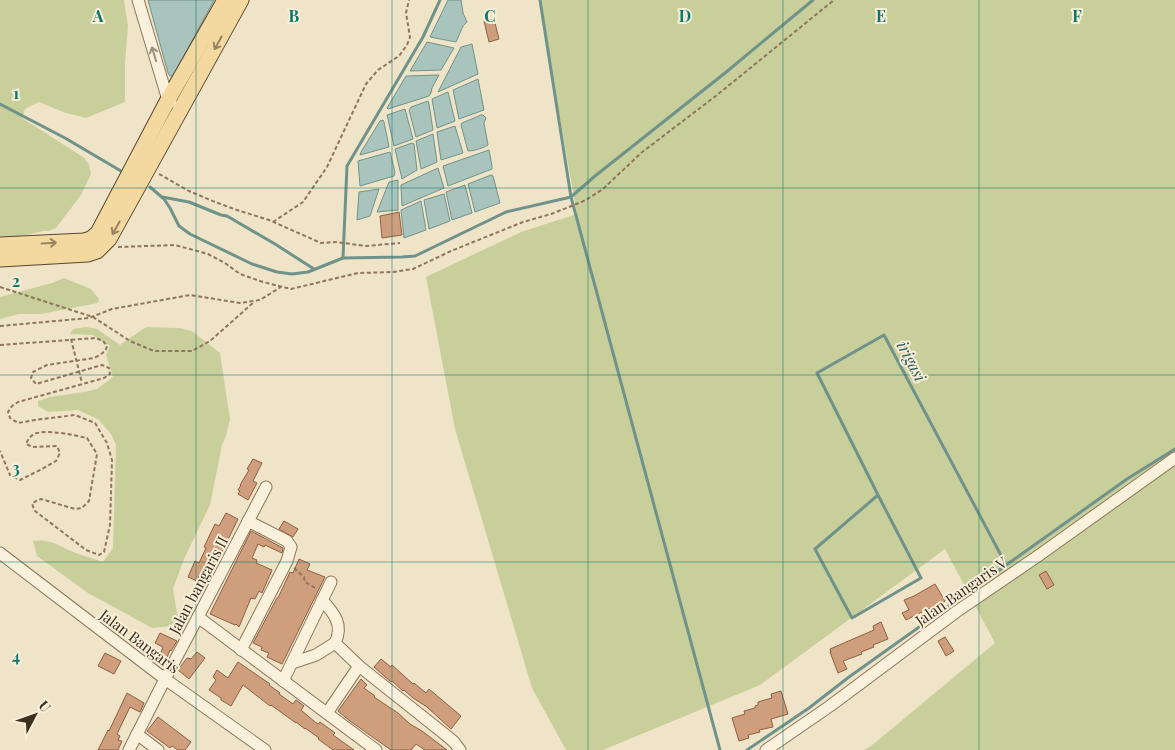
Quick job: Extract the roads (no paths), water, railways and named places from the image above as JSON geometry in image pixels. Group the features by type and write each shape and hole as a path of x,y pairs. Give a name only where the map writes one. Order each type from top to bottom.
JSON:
{"main road":[{"path":"143,164 168,100 224,0"},
{"path":"0,245 84,241 98,233 182,108 241,0"},
{"path":"0,258 88,254 96,251 109,239 133,181"}],"street":[{"path":"138,0 168,100 182,108"},
{"name":"Jalan Bangaris V","path":"766,750 830,706 956,612 1175,458"},
{"name":"Jalan bangaris II","path":"129,750 164,678 266,487"},
{"path":"242,650 287,561 292,547 290,544 248,520"},
{"name":"Jalan Bangaris","path":"2,560 265,750"},
{"path":"283,681 331,582"},
{"path":"292,663 316,654 335,643 338,637 336,618 324,596"},
{"path":"198,617 376,750"},
{"path":"335,643 359,666 447,736 460,750"},
{"path":"327,713 359,666"},
{"path":"137,734 158,750"}],"water":[{"path":"148,0 214,0 173,76 170,76 168,73"},
{"path":"448,0 461,0 467,22 463,26 456,42 430,37"},
{"path":"427,42 454,48 441,70 410,71"},
{"path":"472,44 478,74 438,92 461,47"},
{"path":"439,75 429,96 387,108 406,76"},
{"path":"478,79 484,110 459,119 453,90"},
{"path":"448,92 455,121 437,128 432,99"},
{"path":"428,101 433,130 416,137 409,110 411,107"},
{"path":"405,109 413,139 394,146 387,115"},
{"path":"481,115 486,118 484,123 488,145 468,151 461,125"},
{"path":"383,120 389,147 360,155 380,121"},
{"path":"455,126 463,153 441,160 437,132"},
{"path":"433,134 437,162 421,169 416,141"},
{"path":"414,144 417,170 402,179 395,149"},
{"path":"489,150 492,169 448,186 443,166"},
{"path":"390,152 395,172 394,176 360,186 358,161"},
{"path":"438,168 444,188 402,206 401,185"},
{"path":"491,175 493,176 500,203 475,212 468,184"},
{"path":"398,180 398,210 377,212 389,182"},
{"path":"465,185 472,213 452,220 446,192"},
{"path":"379,189 370,216 357,220 359,192"},
{"path":"444,194 450,221 429,229 424,200"},
{"path":"421,201 426,230 404,238 401,210"}],"waterway":[{"path":"343,258 347,166 423,37 440,0"},
{"path":"540,0 571,197 720,750"},
{"path":"150,187 164,199 179,226 190,234 252,264 277,272 292,274 308,272 343,258 415,256 506,212 571,197 813,0"},
{"path":"0,104 65,138 121,171"},
{"path":"162,197 189,202 227,216 314,269"},
{"name":"irigasi","path":"878,495 921,578 852,618 815,549 878,495 817,373 884,335 1004,561"},
{"path":"747,750 809,708 849,677 1127,479 1175,449"}]}
